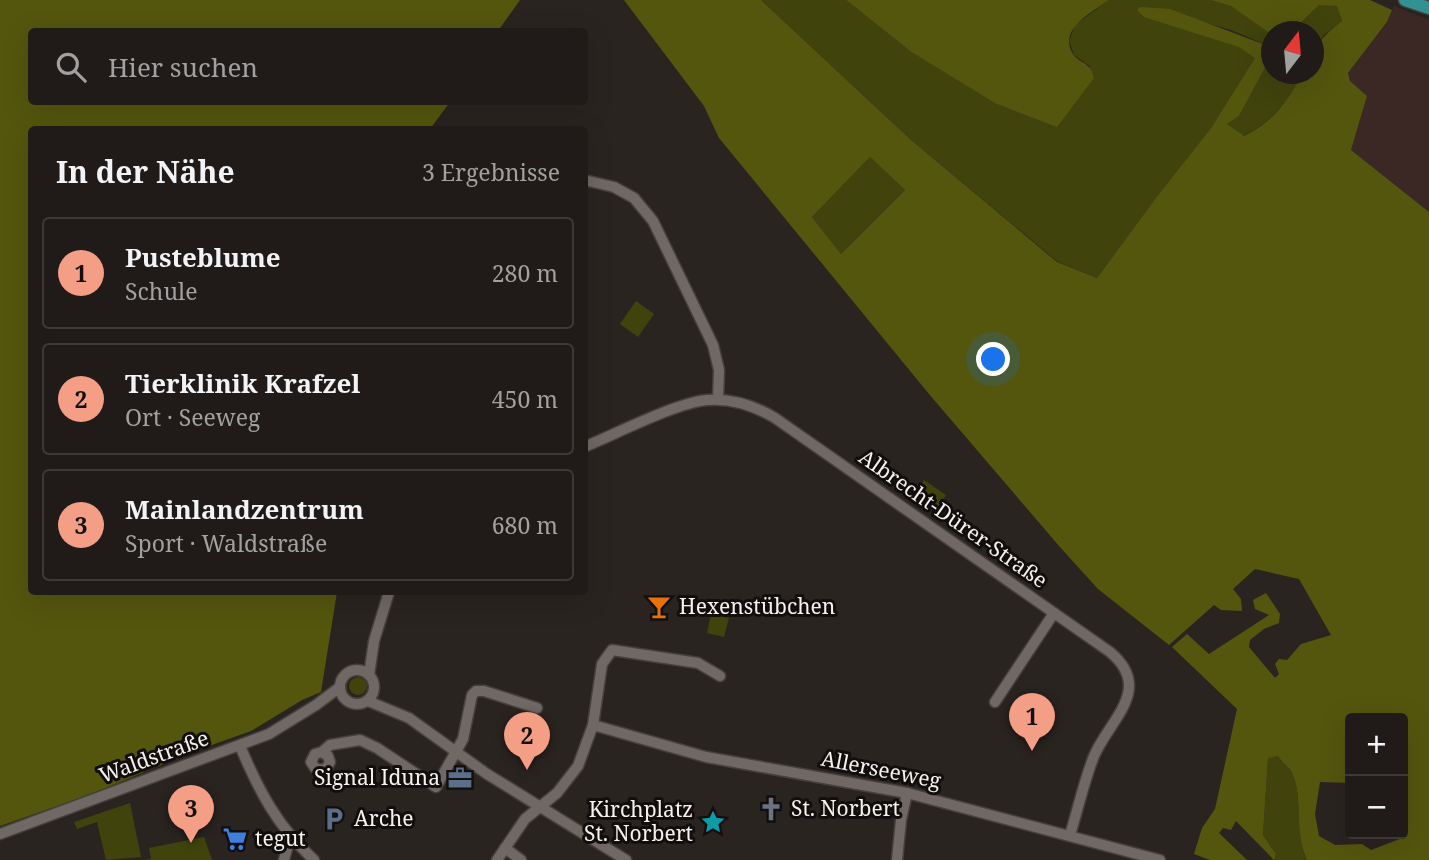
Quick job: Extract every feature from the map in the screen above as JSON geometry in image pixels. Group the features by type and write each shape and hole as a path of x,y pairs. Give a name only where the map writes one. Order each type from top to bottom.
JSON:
{"main road":[{"path":"1405,0 1429,8"}],"street":[{"path":"588,181 614,187 634,198 653,221 713,345 719,370 718,400"},
{"name":"Albrecht-Dürer-Straße","path":"588,445 702,400 718,400 754,407 775,418 1119,660 1126,670 1129,684 1127,701 1095,754 1070,835"},
{"path":"369,675 374,641 387,595"},
{"path":"995,702 1054,613"},
{"path":"356,670 369,675 375,685 371,696 357,705 347,701 340,687 344,677 356,670 374,641"},
{"path":"496,860 525,819 557,793 578,766 593,725 603,664 611,650 698,663 720,676"},
{"name":"Waldstraße","path":"0,834 268,734 340,687"},
{"path":"322,752 330,745 360,740 377,748 436,787 463,739 472,695 477,691 537,708"},
{"path":"371,696 421,726 523,797 623,859"},
{"name":"Waldstraße","path":"316,705 347,701"},
{"name":"Allerseeweg","path":"593,725 706,757 907,793 1160,860"},
{"path":"240,746 257,786 277,821 314,860"},
{"path":"897,860 907,793"},
{"path":"284,860 290,837"},
{"path":"505,848 521,860"}],"shaded area":[{"path":"0,0 520,0 500,28 28,28 28,105 448,105 432,126 28,126 28,595 337,595 321,692 302,700 251,731 192,752 89,795 0,826"},
{"path":"624,0 761,0 910,139 1057,262 1097,278 1211,128 1255,58 1239,47 1144,17 1137,10 1140,7 1170,9 1261,43 1261,75 1239,116 1227,124 1244,136 1263,125 1278,110 1296,84 1324,84 1324,38 1342,21 1337,6 1319,5 1303,21 1261,21 1261,27 1231,6 1210,0 1370,0 1392,10 1387,22 1348,73 1350,81 1367,96 1351,150 1429,212 1429,860 1307,860 1300,837 1296,783 1291,771 1278,756 1268,758 1263,835 1276,854 1274,860 1236,821 1231,830 1223,828 1219,833 1247,860 1210,860 1194,854 1202,828 1215,809 1237,709 1172,647 1187,634 1209,654 1269,615 1255,609 1253,600 1266,593 1280,614 1279,623 1264,629 1250,640 1249,647 1275,678 1279,674 1275,664 1279,659 1287,660 1301,644 1331,635 1299,579 1255,569 1233,589 1241,599 1242,611 1221,610 1214,605 1169,645 1098,589 1059,546 929,394 719,138 704,106","holes":["870,157 905,190 841,254 812,217"]},
{"path":"761,0 846,0 910,51 1091,67 1074,55 1069,41 1075,25 1109,0 1210,0 1231,6 1261,25 1261,43 1206,23 1256,57 1211,128 1097,278 1058,262 910,139"},
{"path":"846,0 1109,0 1073,29 1069,45 1073,54 1090,68 1094,78 1057,127 995,103 910,51"},
{"path":"1319,5 1337,5 1342,22 1324,35 1324,21 1304,21"},
{"path":"1394,6 1429,20 1429,212 1351,150 1367,96 1350,81 1348,73 1387,23"},
{"path":"1261,75 1261,84 1296,84 1271,118 1243,136 1227,124 1239,116"},
{"path":"870,157 905,190 841,254 812,217"},
{"path":"636,301 654,314 638,337 620,324"},
{"path":"924,480 946,495 937,508 915,494"},
{"path":"711,614 729,618 724,637 707,633"},
{"path":"354,677 362,677 367,686 365,693 354,695 349,690 349,682"},
{"path":"1278,756 1291,771 1296,783 1300,837 1307,860 1274,860 1276,854 1263,835 1268,757"},
{"path":"130,803 141,857 106,860 97,822 77,829 74,822"},
{"path":"204,837 212,860 145,860 151,859 149,848"}],"place":[{"name":"Hexenstübchen","path":"659,607"},
{"name":"Pusteblume","path":"1032,751"},
{"name":"Tierklinik Krafzel","path":"527,770"},
{"name":"Signal Iduna","path":"460,778"},
{"name":"St. Norbert","path":"771,809"},
{"name":"Arche","path":"334,819"},
{"name":"Kirchplatz St. Norbert","path":"713,822"},
{"name":"tegut","path":"235,839"},
{"name":"Mainlandzentrum","path":"191,843"}]}
